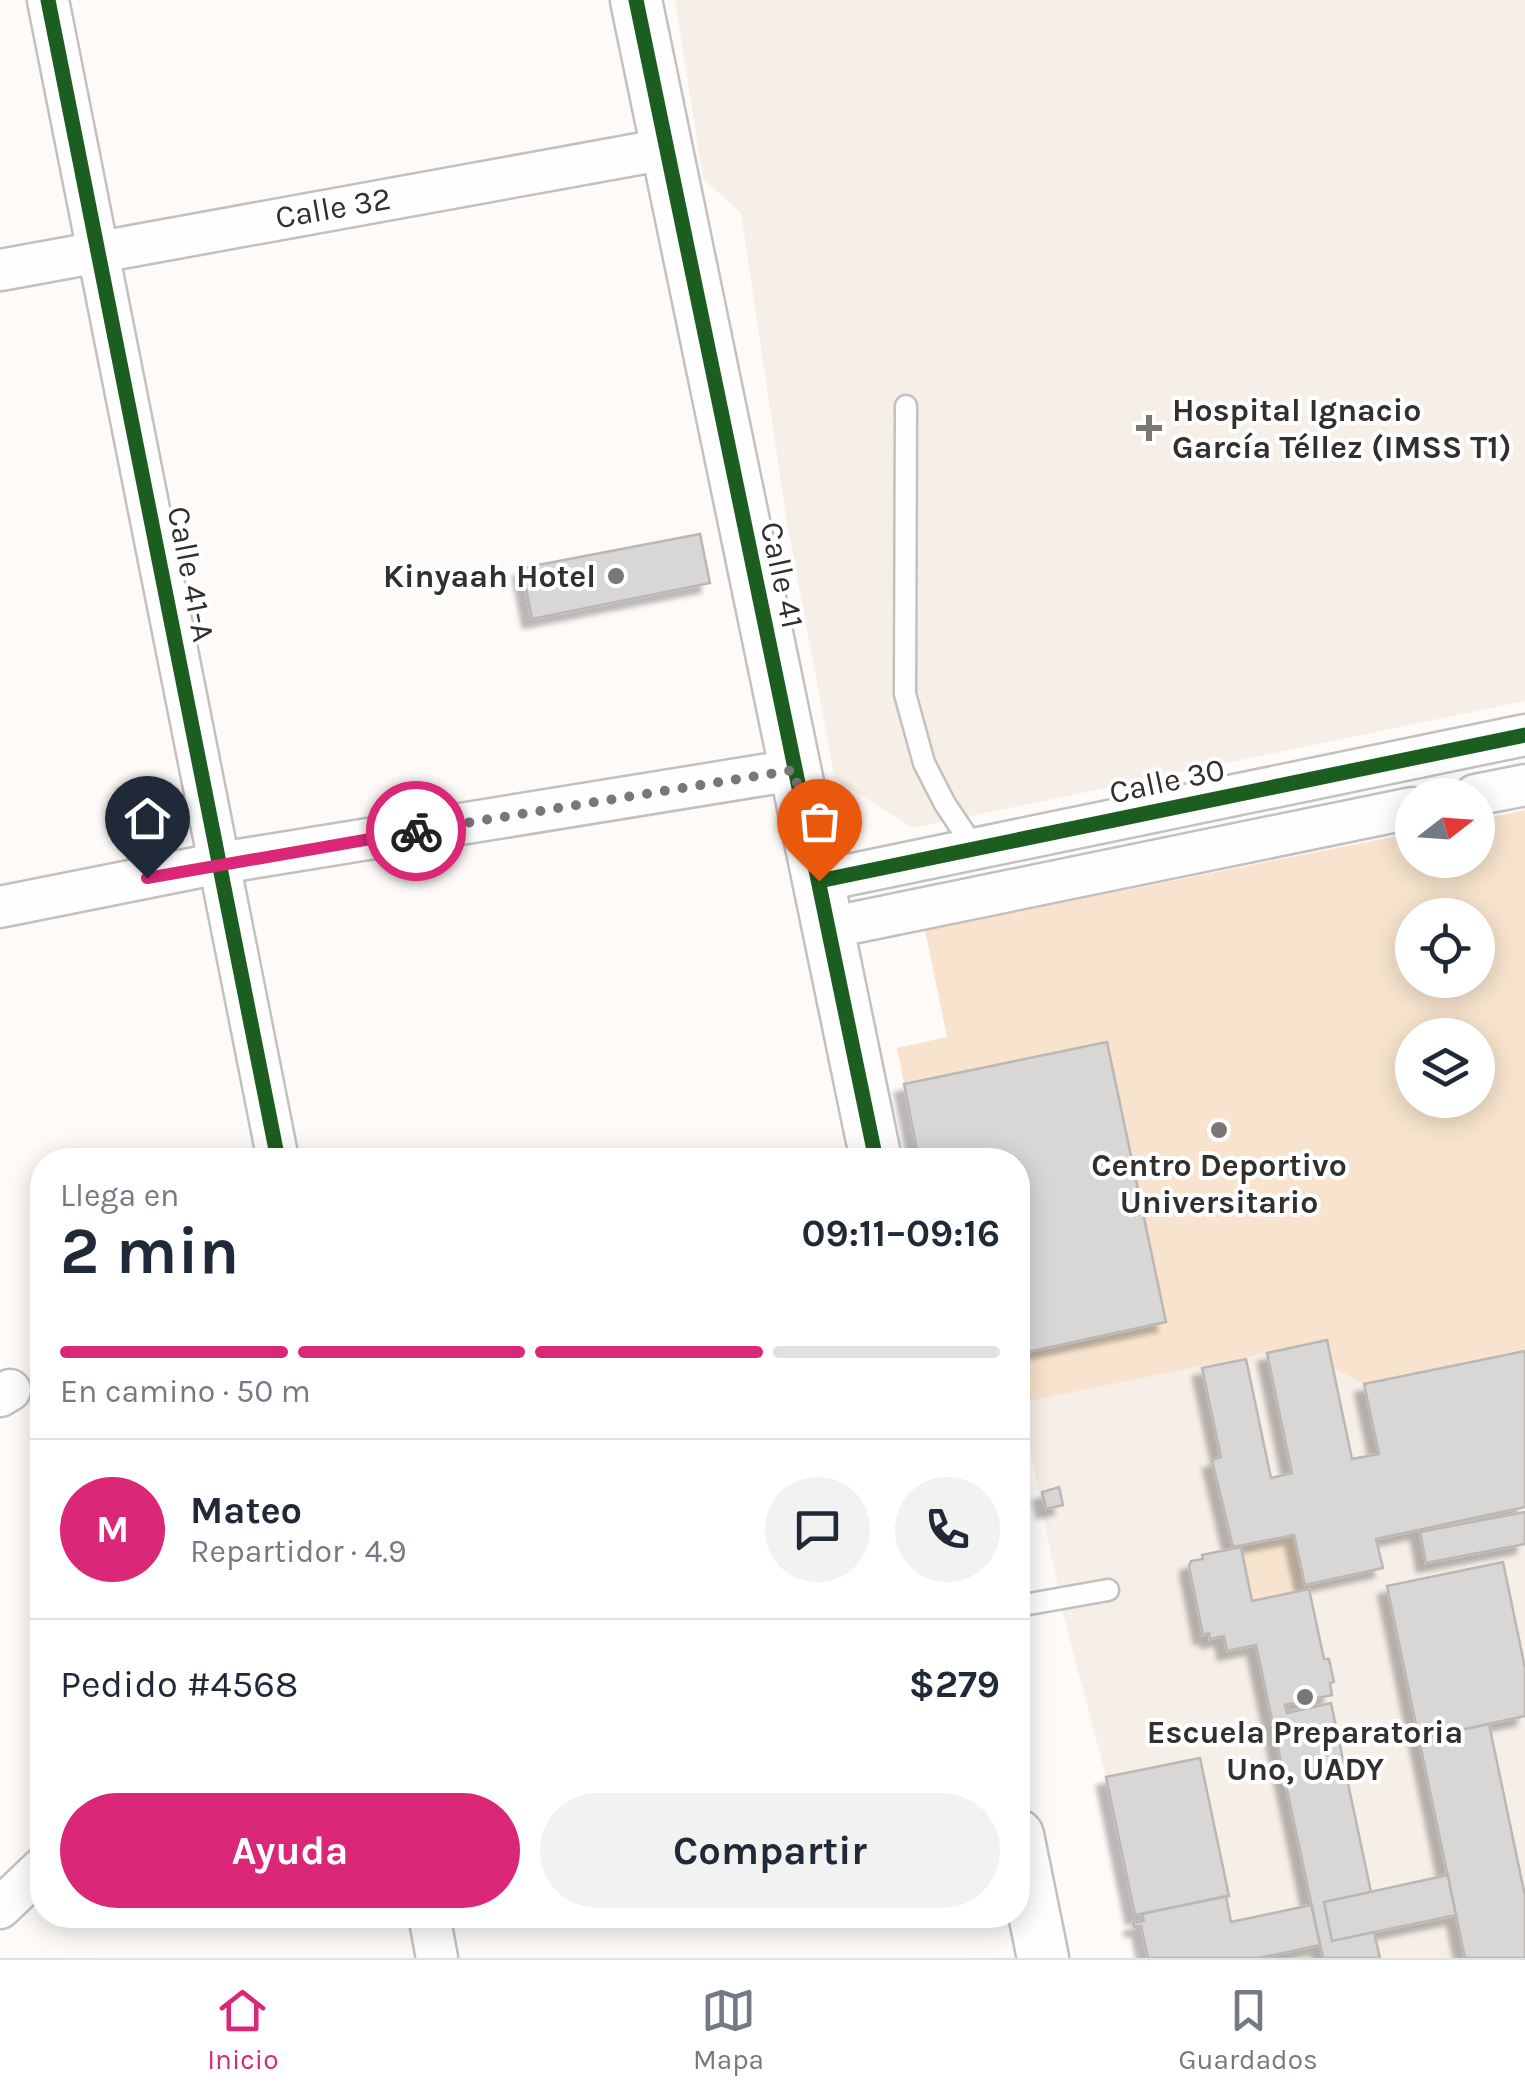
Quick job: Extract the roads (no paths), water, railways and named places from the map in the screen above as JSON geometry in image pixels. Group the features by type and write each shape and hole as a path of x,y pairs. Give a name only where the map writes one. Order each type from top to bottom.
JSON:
{"street":[{"name":"Calle 41-A","path":"48,0 276,1148"},
{"name":"Calle 41","path":"636,0 874,1148"},
{"name":"Calle 32","path":"0,270 666,149"},
{"name":"Calle 30","path":"824,905 975,848 1525,735"},
{"path":"0,907 220,863 794,770"},
{"path":"1495,791 1525,785"},
{"path":"824,905 1395,811"},
{"path":"0,1908 30,1879"},
{"path":"1030,1894 1043,1958"},
{"path":"431,1928 437,1958"}],"lane":[{"path":"906,406 905,694 924,763 975,848"},
{"path":"1030,1604 1108,1590"}],"place":[{"name":"Hospital Ignacio García Téllez (IMSS T1)","path":"1149,428"},
{"name":"Kinyaah Hotel","path":"616,576"},
{"name":"Centro Deportivo Universitario","path":"1219,1130"},
{"name":"Escuela Preparatoria Uno, UADY","path":"1305,1697"}]}
